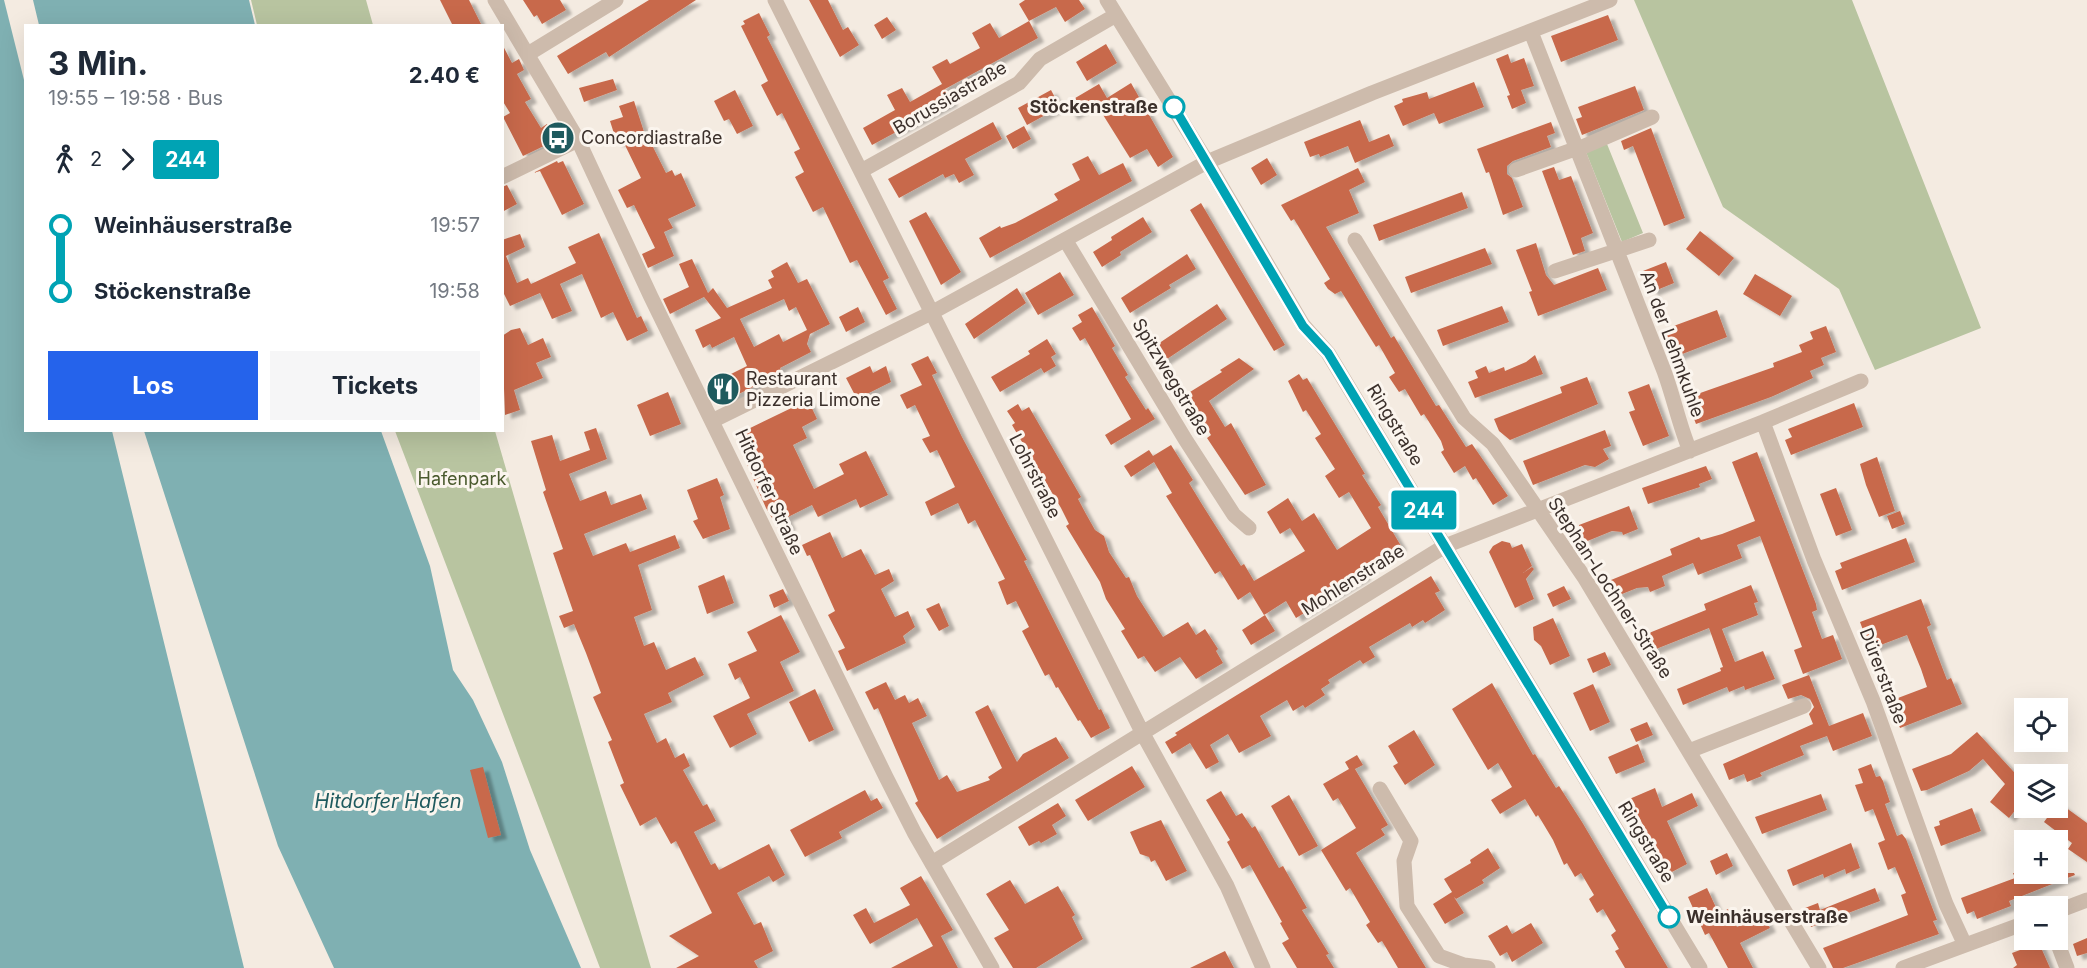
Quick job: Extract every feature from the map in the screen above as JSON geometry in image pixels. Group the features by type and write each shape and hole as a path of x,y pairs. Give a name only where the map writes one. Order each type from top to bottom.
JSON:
{"street":[{"name":"Hitdorfer Straße","path":"495,0 578,141 651,297 714,420 773,548 932,863 992,968"},
{"path":"528,54 616,0"},
{"name":"Lohrstraße","path":"775,0 1143,734 1227,886 1263,968"},
{"name":"Ringstraße","path":"1107,0 1207,162 1303,326 1328,353 1700,968"},
{"path":"714,420 931,313 1207,162 1372,93 1610,0"},
{"name":"Borussiastraße","path":"861,171 1019,83 1040,59 1116,15"},
{"name":"An der Lehmkuhle","path":"1531,32 1664,371 1690,451"},
{"path":"1516,170 1577,149 1652,117"},
{"path":"504,176 578,141"},
{"name":"Stephan-Lochner-Straße","path":"1355,240 1464,418 1493,444 1584,577 1819,968"},
{"path":"1555,271 1649,240"},
{"name":"Spitzwegstraße","path":"1066,241 1191,449 1234,515 1249,528"},
{"name":"Mohlenstraße","path":"932,863 1445,546 1690,451 1861,381"},
{"name":"Dürerstraße","path":"1763,422 1814,560 1873,701 1946,904 1965,945"},
{"path":"1689,751 1804,706"},
{"path":"1380,789 1411,841 1404,861 1407,906 1439,957 1465,966 1488,968"},
{"path":"2068,907 2087,900"},
{"path":"1903,968 2014,927"},
{"path":"2060,950 2067,968"}],"green space":[{"path":"251,0 366,0 373,24 257,24"},
{"path":"1634,0 1852,0 1981,328 1875,370 1839,289 1723,207"},
{"path":"1607,144 1643,233 1622,242 1586,152"},
{"name":"Hafenpark","path":"395,432 495,432 651,968 600,968"}],"water":[{"path":"0,0 4,0 24,80 24,432 112,432 244,968 0,968"},
{"path":"33,0 249,0 255,24 39,24"},
{"name":"Hitdorfer Hafen","path":"144,432 381,432 430,566 453,670 473,700 502,762 530,850 581,968 334,968 278,846"}],"building":[{"path":"440,0 469,0 481,24 452,24"},
{"path":"523,0 560,0 566,10 542,24 537,15 534,17"},
{"path":"649,0 696,0 609,57 606,52 568,74 557,56"},
{"path":"809,0 828,0 843,30 848,27 859,45 840,57"},
{"path":"1025,0 1079,0 1085,9 1065,22 1056,7 1029,21 1019,4"},
{"path":"759,13 770,35 767,37 889,278 883,281 897,309 886,315 857,260 850,263 823,207 813,212 795,177 804,172 794,152 800,149 782,113 777,116 761,85 768,81 741,26 745,24 743,21"},
{"path":"1608,15 1618,40 1561,62 1551,36"},
{"path":"887,17 896,30 882,39 874,25"},
{"path":"1029,21 1038,38 945,89 952,102 872,145 863,128 895,110 887,95 902,88 910,102 942,84 932,67 947,59 950,64 980,48 972,33 990,23 999,38"},
{"path":"1106,44 1117,63 1087,81 1076,62"},
{"path":"504,48 512,63 519,59 524,70 517,74 531,99 525,102 541,128 547,124 554,138 546,142 548,144 523,156 504,119 510,113 504,103"},
{"path":"1508,54 1511,63 1524,58 1534,86 1521,90 1526,103 1512,109 1507,96 1510,95 1496,59"},
{"path":"613,79 617,90 584,102 579,88"},
{"path":"1474,82 1484,107 1439,124 1434,113 1403,126 1394,106 1403,102 1402,99 1427,92 1429,99"},
{"path":"1131,83 1173,157 1158,167 1147,149 1130,158 1095,102 1072,116 1065,104 1099,84 1107,98"},
{"path":"1635,86 1644,110 1582,135 1576,119 1582,117 1578,107"},
{"path":"735,90 753,126 737,134 729,119 724,121 714,101"},
{"path":"1051,90 1060,107 1027,125 1018,108"},
{"path":"634,101 646,138 648,137 666,173 672,170 675,176 681,173 696,206 668,219 673,228 664,232 674,256 648,268 642,254 655,248 634,205 627,208 618,190 641,178 623,141 617,143 610,121 623,117 619,106"},
{"path":"1360,120 1369,142 1389,134 1394,146 1355,163 1348,146 1320,157 1319,154 1310,157 1304,142"},
{"path":"993,122 1002,139 965,159 974,175 959,183 954,174 945,178 943,174 899,198 888,179"},
{"path":"1551,122 1555,133 1547,136 1551,147 1513,161 1507,166 1507,174 1512,178 1523,207 1503,215 1489,172 1486,173 1477,149"},
{"path":"1024,126 1031,139 1013,149 1006,136"},
{"path":"1651,128 1685,218 1664,226 1633,146 1624,150 1621,141"},
{"path":"1088,156 1099,175 1123,163 1132,181 990,258 979,238 1000,226 1001,228 1015,223 1058,200 1054,194 1080,180 1072,164"},
{"path":"1267,158 1277,175 1261,185 1251,168"},
{"path":"557,161 558,163 563,161 584,204 562,215 540,171 533,173"},
{"path":"1554,167 1559,180 1571,176 1593,233 1581,238 1585,251 1573,255 1542,171"},
{"path":"1358,168 1365,182 1349,190 1359,213 1326,227 1391,338 1394,336 1436,406 1439,405 1466,447 1472,444 1508,496 1493,505 1476,478 1473,480 1465,466 1454,473 1441,452 1444,450 1441,441 1424,414 1421,416 1405,389 1399,392 1389,377 1395,373 1379,345 1376,347 1341,291 1335,294 1328,289 1324,283 1330,279 1294,219 1291,221 1281,205"},
{"path":"507,185 517,204 504,211 504,186"},
{"path":"1462,192 1468,208 1379,241 1373,225"},
{"path":"1201,203 1285,345 1274,351 1190,210"},
{"path":"926,212 961,272 941,285 909,221"},
{"path":"1143,217 1152,232 1120,252 1121,255 1102,267 1093,252 1112,240 1111,237"},
{"path":"1700,231 1734,258 1719,276 1686,249"},
{"path":"599,233 637,318 641,316 648,331 627,341 613,312 601,318 582,274 560,284 572,311 552,319 540,293 510,306 504,294 504,239 520,234 525,247 506,256 517,283 528,278 531,284 576,263 568,247"},
{"path":"1536,243 1546,275 1554,285 1598,268 1607,290 1538,316 1529,292 1532,291 1516,250"},
{"path":"1485,248 1492,264 1411,293 1405,277"},
{"path":"1187,254 1196,269 1169,285 1171,288 1130,313 1121,298"},
{"path":"692,259 708,293 713,288 727,308 772,288 768,280 774,277 771,271 787,262 798,283 807,279 830,324 810,334 807,344 811,352 780,368 782,373 724,401 715,382 747,366 734,337 712,348 710,344 703,348 695,330 721,318 704,297 670,314 663,299 689,287 679,264","holes":["784,299 789,311 796,307 807,330 783,342 779,334 754,347 740,319"]},
{"path":"1666,262 1674,283 1652,292 1643,271"},
{"path":"1060,272 1074,295 1038,315 1025,293"},
{"path":"1755,274 1792,296 1780,316 1743,294"},
{"path":"1017,288 1026,303 974,339 965,324"},
{"path":"1217,304 1227,319 1161,363 1152,348"},
{"path":"1502,306 1509,322 1443,346 1437,330"},
{"path":"858,307 865,322 846,332 839,317"},
{"path":"1092,307 1115,346 1112,348 1128,375 1125,377 1146,410 1148,408 1155,419 1111,445 1105,435 1131,419 1085,338 1080,341 1072,328 1082,322 1078,315"},
{"path":"1717,310 1727,337 1677,356 1672,343 1666,345 1660,331"},
{"path":"1826,326 1836,352 1821,358 1824,365 1810,371 1813,378 1771,397 1696,424 1686,398 1774,367 1773,363 1802,352 1799,345 1813,339 1810,332"},
{"path":"520,328 528,345 543,338 551,357 536,363 543,378 514,390 520,410 505,415 504,335"},
{"path":"1047,339 1056,354 1051,357 1056,366 1044,373 1041,368 1000,392 991,377 1030,354 1028,351"},
{"path":"1535,355 1543,374 1475,398 1468,382 1478,378 1475,371 1486,366 1489,373 1504,367 1505,371 1526,362"},
{"path":"928,356 937,373 932,375 962,437 1027,560 1024,561 1110,728 1091,738 1058,687 1056,688 1049,674 1045,676 1022,631 1029,627 1016,601 1007,605 998,582 1005,579 975,520 968,524 958,503 931,516 925,502 955,487 937,450 930,453 922,439 930,436 915,405 907,409 900,395 922,385 911,364"},
{"path":"1239,358 1254,369 1209,401 1225,427 1231,423 1266,485 1245,495 1207,438 1211,435 1195,409 1191,412 1182,397 1222,372 1220,370"},
{"path":"870,366 873,373 886,366 891,382 857,399 846,378"},
{"path":"1299,374 1303,380 1307,378 1365,474 1362,475 1381,505 1378,507 1401,546 1362,571 1365,576 1296,618 1286,601 1264,615 1250,592 1238,600 1220,571 1215,574 1166,496 1172,493 1154,462 1131,477 1124,466 1149,450 1153,456 1171,445 1193,480 1189,483 1203,506 1241,566 1244,564 1254,581 1305,551 1290,528 1280,534 1267,512 1288,498 1302,521 1314,513 1337,550 1371,528 1349,492 1339,498 1325,476 1335,469 1315,438 1321,434 1306,410 1303,412 1288,381"},
{"path":"1587,377 1598,404 1510,440 1499,431 1494,419 1562,393 1560,387"},
{"path":"1649,384 1669,436 1643,446 1629,412 1635,410 1628,392"},
{"path":"668,392 681,424 650,436 637,405"},
{"path":"808,400 817,419 802,427 807,438 793,445 814,489 844,474 839,464 866,451 888,495 860,508 856,499 818,517 812,505 786,518 790,526 780,531 766,508 743,455 751,451 742,432"},
{"path":"1854,403 1863,427 1791,455 1785,440 1792,437 1788,429"},
{"path":"1018,404 1022,411 1029,407 1081,497 1078,499 1095,530 1104,536 1109,552 1126,578 1129,577 1137,596 1163,637 1188,622 1196,635 1205,629 1218,649 1216,651 1223,663 1196,679 1180,657 1155,672 1144,656 1138,659 1121,631 1125,629 1106,599 1100,582 1066,526 1069,524 1061,508 1012,425 1015,423 1007,411"},
{"path":"596,428 607,459 569,474 580,501 606,491 611,505 641,494 647,509 584,534 593,556 626,543 630,552 675,535 680,548 638,565 652,610 634,617 644,646 654,642 666,670 695,657 704,675 668,693 672,702 644,714 657,743 666,738 675,758 684,753 690,766 683,770 703,806 707,804 716,821 694,832 711,865 715,863 719,870 769,844 785,875 773,882 769,876 737,893 754,925 761,922 773,951 754,961 758,968 676,968 699,956 669,936 712,913 676,841 671,844 656,817 640,826 620,785 624,783 608,742 612,740 593,697 601,693 586,653 574,624 564,628 559,616 573,611 553,553 563,549 543,492 546,490 531,441 552,435 560,461 590,450 584,432"},
{"path":"1605,430 1611,446 1603,449 1609,459 1595,467 1585,465 1533,485 1523,461"},
{"path":"1757,452 1816,604 1817,610 1812,612 1822,639 1833,635 1842,659 1803,674 1794,650 1802,647 1760,536 1737,545 1742,558 1698,575 1693,563 1662,576 1665,586 1650,592 1648,587 1637,588 1617,596 1611,580 1672,555 1670,549 1699,537 1701,540 1722,534 1755,521 1732,462"},
{"path":"1877,457 1895,511 1879,517 1860,464"},
{"path":"1706,466 1712,479 1699,484 1700,487 1648,504 1642,488"},
{"path":"717,478 724,495 720,497 730,529 703,539 693,521 698,519 687,490"},
{"path":"1836,488 1852,530 1836,536 1820,494"},
{"path":"1629,506 1638,529 1623,535 1622,532 1612,531 1585,542 1579,525"},
{"path":"1900,511 1905,524 1892,529 1887,516"},
{"path":"830,532 842,558 861,549 875,575 889,569 894,581 881,589 895,617 908,611 915,627 903,636 906,643 847,671 838,651 845,648 828,615 835,611 810,555 807,556 802,545"},
{"path":"1906,538 1915,562 1842,590 1835,571 1842,568 1840,563"},
{"path":"1502,541 1510,543 1512,548 1522,544 1532,566 1523,573 1532,567 1534,569 1526,579 1534,599 1515,608 1489,552 1493,546"},
{"path":"724,575 734,603 707,614 698,586"},
{"path":"1431,576 1440,591 1435,593 1445,610 1425,623 1423,620 1412,627 1410,623 1369,647 1375,657 1363,664 1360,660 1328,680 1330,683 1321,689 1325,695 1305,708 1303,705 1293,711 1287,700 1260,716 1271,736 1239,753 1228,734 1210,745 1219,762 1206,769 1190,743 1172,754 1165,742 1177,735 1175,733"},
{"path":"1751,585 1758,602 1754,603 1758,615 1722,629 1735,662 1763,651 1775,679 1745,690 1744,686 1729,692 1727,687 1683,705 1677,689 1721,671 1720,668 1723,667 1709,628 1651,651 1644,635 1706,610 1704,604"},
{"path":"1564,586 1571,599 1553,607 1547,594"},
{"path":"783,589 789,601 774,608 769,595"},
{"path":"1921,599 1931,625 1927,627 1947,680 1951,678 1962,704 1900,728 1890,701 1927,687 1921,669 1907,635 1870,649 1860,622"},
{"path":"939,603 949,626 939,631 926,609"},
{"path":"781,615 800,652 780,662 794,691 747,714 757,734 730,748 713,716 750,698 740,677 735,680 728,664 757,651 747,632"},
{"path":"1265,615 1275,631 1251,645 1242,630"},
{"path":"1553,618 1570,656 1550,665 1541,646 1534,640 1533,627"},
{"path":"1605,652 1611,665 1593,673 1587,659"},
{"path":"1809,675 1829,726 1863,713 1872,736 1833,751 1827,736 1800,746 1804,755 1760,773 1762,776 1747,782 1744,774 1729,780 1723,764 1813,724 1809,714 1814,707 1810,699 1801,695 1788,699 1782,685"},
{"path":"886,682 895,700 905,695 909,703 918,698 927,716 912,723 939,780 947,775 957,792 990,780 988,777 1002,768 975,712 988,705 1017,762 1023,754 1056,737 1069,758 937,839 915,803 918,801 878,708 874,710 865,692"},
{"path":"1492,683 1533,755 1535,754 1556,788 1559,786 1582,822 1668,968 1625,968 1615,951 1619,949 1611,935 1616,931 1603,909 1597,913 1589,899 1594,895 1581,873 1575,877 1567,863 1564,865 1538,815 1536,817 1525,799 1500,814 1491,800 1512,787 1498,763 1488,770 1452,709"},
{"path":"1593,684 1610,722 1590,731 1573,693"},
{"path":"815,689 834,730 809,742 789,702"},
{"path":"1647,722 1653,735 1636,742 1630,729"},
{"path":"1414,730 1435,765 1405,785 1393,766 1398,763 1388,746"},
{"path":"1977,732 2014,772 2014,812 2009,818 1990,802 2005,784 1983,759 1969,771 1921,791 1912,769 1951,754"},
{"path":"1638,744 1645,762 1616,774 1608,757"},
{"path":"1357,755 1363,765 1355,769 1388,825 1381,829 1385,835 1356,853 1426,968 1398,968 1382,941 1378,943 1366,925 1370,922 1350,888 1346,891 1321,850 1356,828 1338,798 1333,801 1323,784 1349,769 1345,762"},
{"path":"1871,764 1876,777 1880,776 1883,781 1890,802 1885,804 1897,836 1902,834 1906,839 1937,920 1933,921 1939,934 1843,968 1833,968 1823,948 1908,915 1901,895 1906,893 1895,867 1888,870 1878,843 1885,840 1873,809 1865,812 1855,785 1863,783 1858,769"},
{"path":"1132,766 1145,787 1088,821 1075,800"},
{"path":"483,767 501,835 488,838 470,770"},
{"path":"1655,788 1662,807 1692,793 1698,806 1667,821 1687,864 1668,874 1638,815 1634,817 1627,800"},
{"path":"865,790 871,801 877,798 883,808 839,832 842,838 805,857 790,830"},
{"path":"1221,791 1236,816 1242,813 1252,828 1255,826 1279,868 1283,866 1307,908 1302,910 1329,954 1326,955 1334,968 1297,968 1282,943 1289,939 1280,923 1282,922 1250,865 1242,869 1227,842 1230,840 1206,800"},
{"path":"1821,794 1827,810 1762,834 1755,817"},
{"path":"1289,795 1318,846 1299,856 1271,806"},
{"path":"1058,803 1066,816 1052,825 1057,834 1041,843 1039,841 1029,846 1018,827"},
{"path":"1972,808 1981,831 1941,846 1934,827 1940,825 1939,821"},
{"path":"2068,809 2087,823 2087,862 2068,849 2072,843 2068,840 2068,830 2055,830 2044,822 2047,818 2068,818"},
{"path":"1161,820 1187,871 1166,881 1155,860 1151,862 1149,857 1140,854 1130,832"},
{"path":"1851,843 1860,868 1846,874 1845,869 1824,878 1823,874 1793,886 1787,870"},
{"path":"1488,848 1500,868 1482,880 1484,883 1456,899 1454,897 1464,913 1445,924 1433,904 1452,892 1444,879 1471,863 1470,860"},
{"path":"1727,853 1733,866 1716,875 1710,861"},
{"path":"2068,873 2075,875 2068,878"},
{"path":"921,876 953,930 941,936 958,968 891,968 933,946 917,918 870,944 853,915 866,908 874,923 910,905 900,888"},
{"path":"2014,878 2014,884 2052,884 2022,896 2014,896 2014,899 2009,901 2011,906 1977,919 1974,911 1967,914 1961,898"},
{"path":"1010,880 1025,904 1058,886 1075,915 1072,917 1083,939 1036,968 1013,968 994,938 1009,930 986,894"},
{"path":"1707,888 1719,914 1728,909 1737,927 1763,915 1770,928 1740,943 1753,968 1728,968 1709,933 1705,935 1688,897"},
{"path":"1875,888 1880,901 1811,927 1805,908 1818,903 1820,910"},
{"path":"1531,923 1543,943 1512,962 1507,952 1500,956 1488,936 1507,925 1512,934"},
{"path":"2087,938 2087,953 2077,956 2073,944"},
{"path":"2020,950 2042,950 2050,968 2013,968 2017,965 2012,953"},
{"path":"1225,951 1234,968 1190,968"}],"bus line":[{"name":"244","path":"1174,107 1303,326 1328,353 1669,917"}],"place":[{"name":"Stöckenstraße","path":"1174,107"},
{"name":"Concordiastraße","path":"558,138"},
{"name":"Restaurant Pizzeria Limone","path":"723,389"},
{"name":"Weinhäuserstraße","path":"1669,917"}]}
